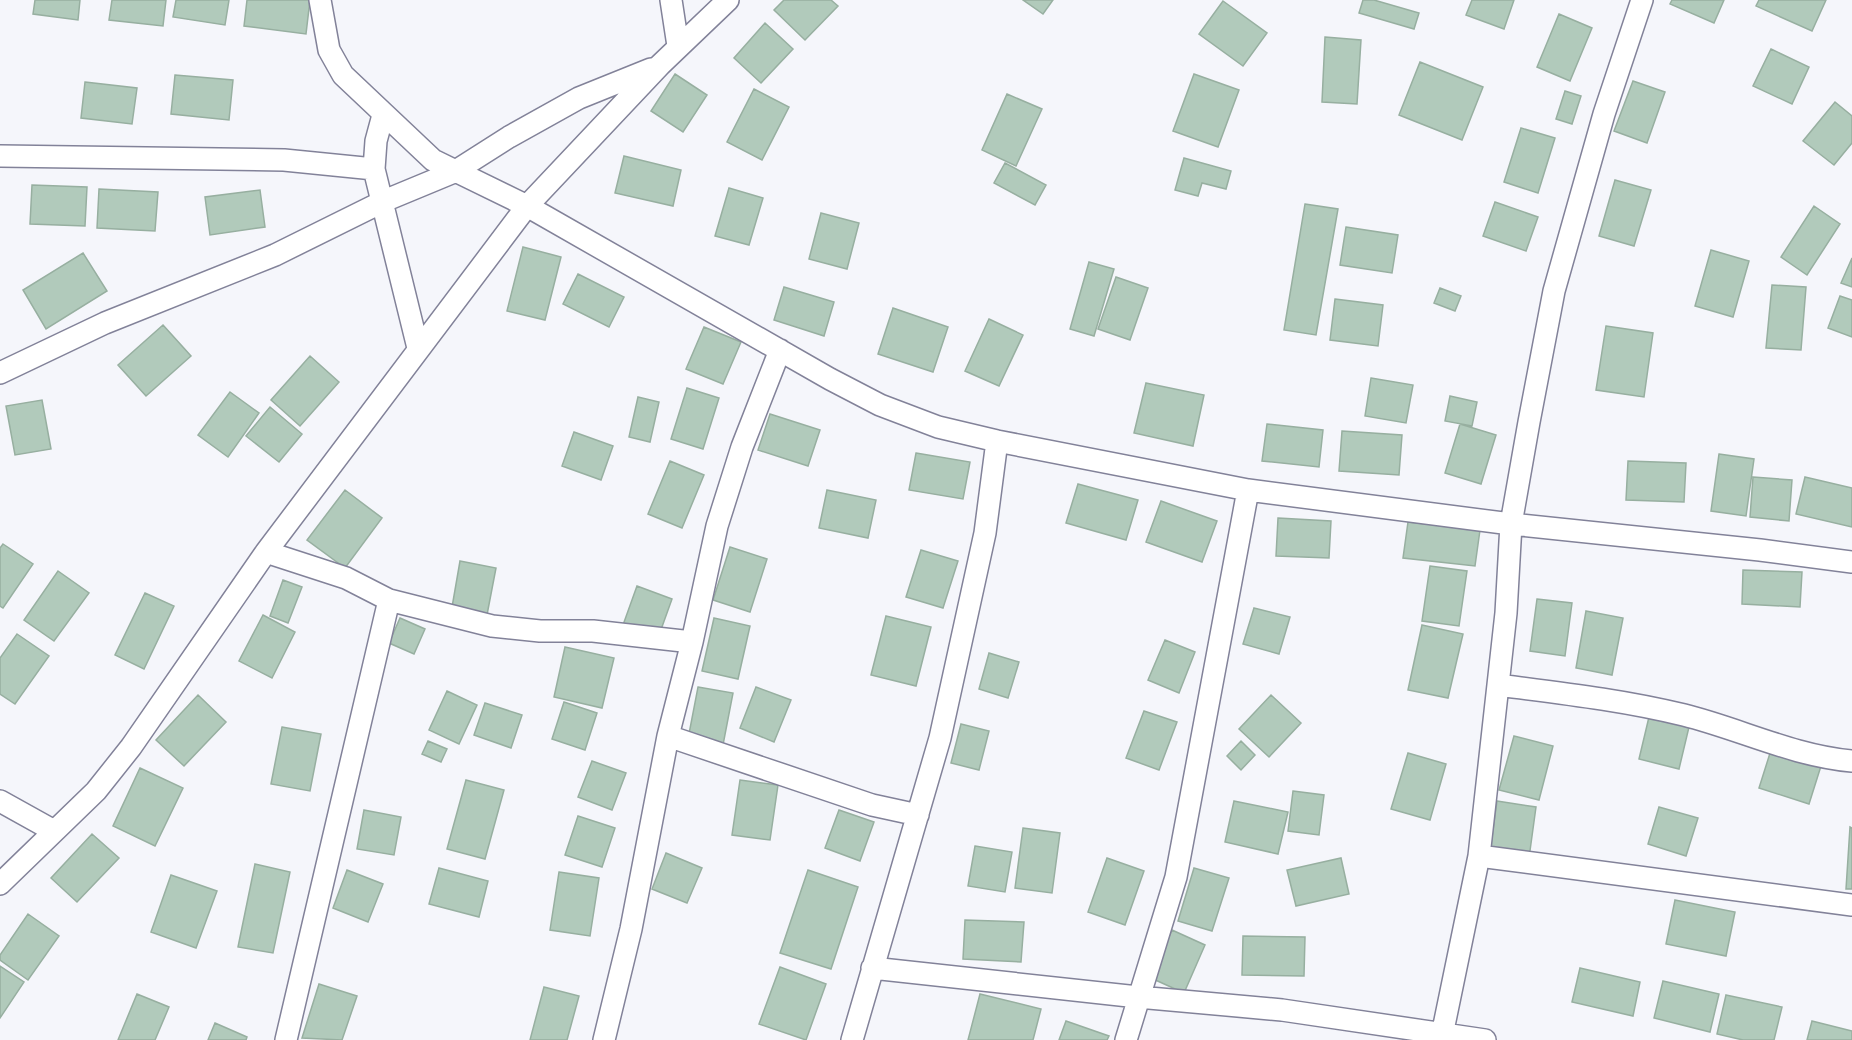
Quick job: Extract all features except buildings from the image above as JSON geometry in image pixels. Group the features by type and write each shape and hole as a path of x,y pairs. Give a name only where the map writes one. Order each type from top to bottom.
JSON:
{"street":[{"path":"320,0 329,50 335,64 353,87 433,160 527,206 628,266 880,405 938,427 997,441 1248,490 1510,524 1852,562"},
{"path":"671,0 678,46"},
{"path":"0,884 96,791 132,747 266,552 527,206 678,46 728,0"},
{"path":"1441,1037 1479,856 1498,685 1510,524 1554,291 1604,114 1642,0"},
{"path":"0,373 105,323 274,255 384,201 454,172 509,136 579,98 660,65"},
{"path":"383,115 376,141 374,169 384,201 418,348"},
{"path":"0,156 285,160 374,169"},
{"path":"604,1040 631,929 668,735 692,642 717,526 742,447 780,350"},
{"path":"852,1040 940,738 985,533 997,441"},
{"path":"1126,1040 1176,878 1248,490"},
{"path":"266,552 346,578 389,600 492,626 540,631 593,631 692,642"},
{"path":"286,1040 389,600"},
{"path":"1498,685 1596,698 1684,715 1789,749 1852,762"},
{"path":"668,735 872,805 918,815"},
{"path":"0,801 54,831"},
{"path":"1479,856 1852,905"},
{"path":"872,968 1282,1010 1441,1037 1485,1040"}]}
